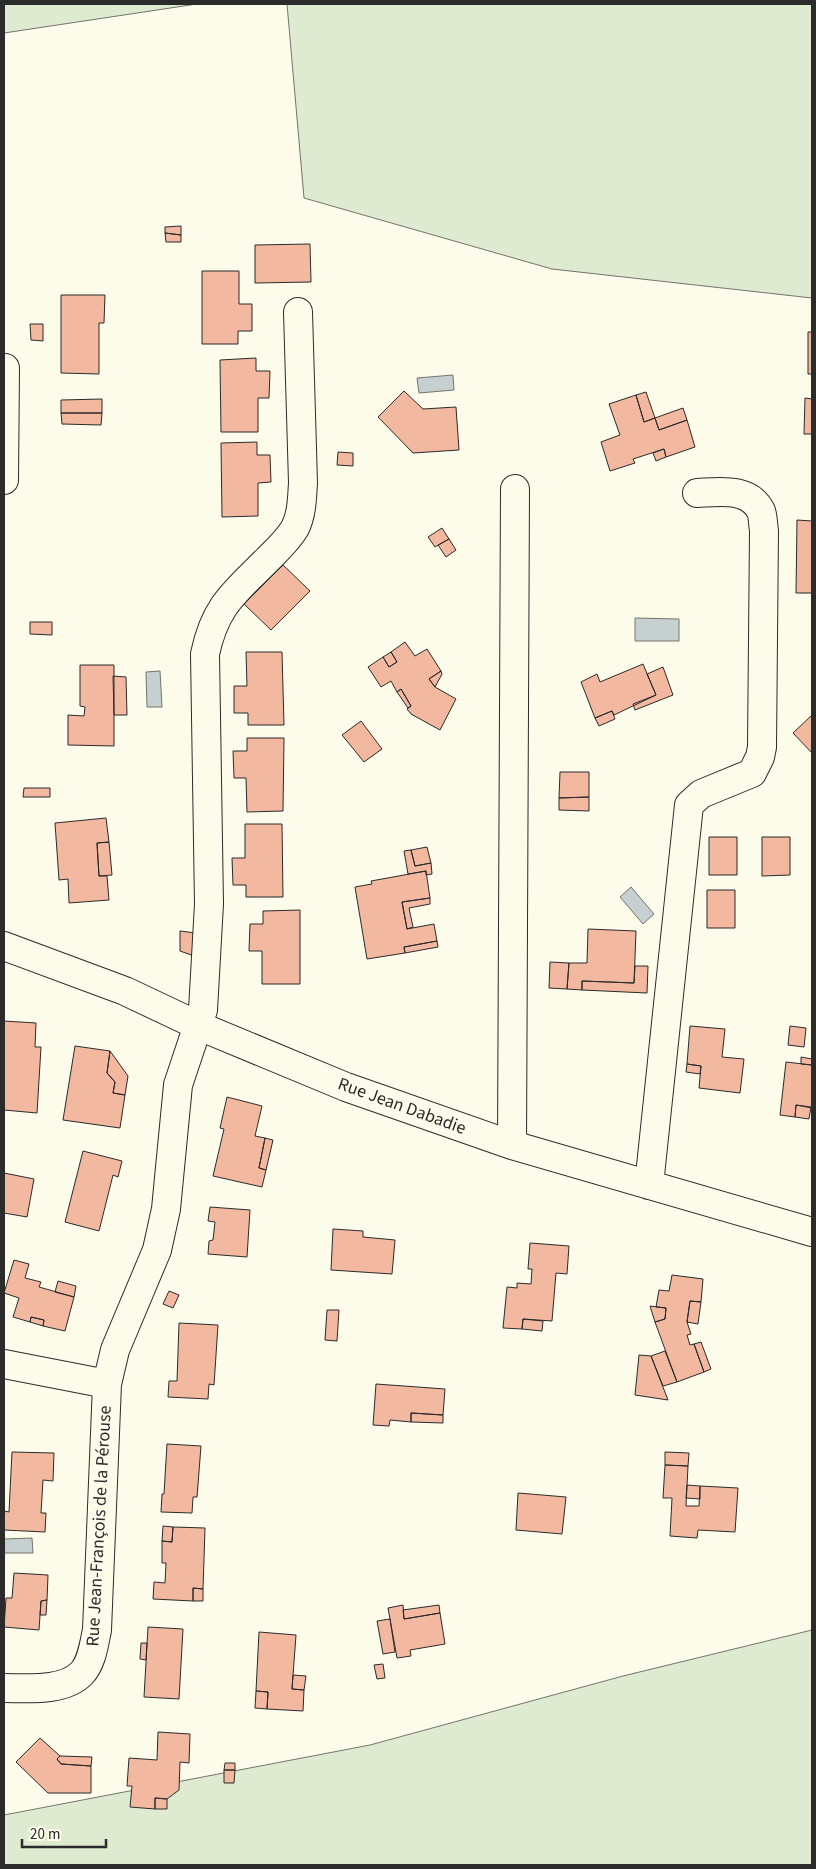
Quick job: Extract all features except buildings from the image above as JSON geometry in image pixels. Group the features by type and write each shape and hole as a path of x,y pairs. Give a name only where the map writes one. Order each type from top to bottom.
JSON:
{"street":[{"name":"Rue Jean-François de la Pérouse","path":"4,1688 35,1688 72,1681 83,1672 92,1652 97,1630 107,1384 115,1350 157,1250 166,1209 178,1085 203,1010 208,904 205,654 210,629 220,610 283,544 295,527 302,508 303,483 298,312"},
{"path":"4,480 5,368"},
{"path":"512,1145 514,489"},
{"path":"649,1185 689,806 700,794 752,774 760,757 762,747 764,530 761,511 751,500 742,494 697,492"},
{"name":"Rue Jean Dabadie","path":"4,946 125,991 199,1026 346,1087 512,1145 812,1232"},
{"name":"Rue Jean-François de la Pérouse","path":"4,1364 107,1384"}],"green space":[{"path":"4,4 197,4 4,33"},
{"path":"287,4 812,4 812,298 552,269 304,198"},
{"path":"812,1630 812,1865 4,1865 4,1815 370,1745 623,1676"}],"shaded area":[{"path":"453,375 454,390 419,393 417,378"},
{"path":"635,618 679,619 679,641 635,641"},
{"path":"160,671 162,707 147,707 146,672"},
{"path":"631,887 654,914 643,924 620,897"},
{"path":"32,1538 33,1553 4,1553 4,1539"}]}
